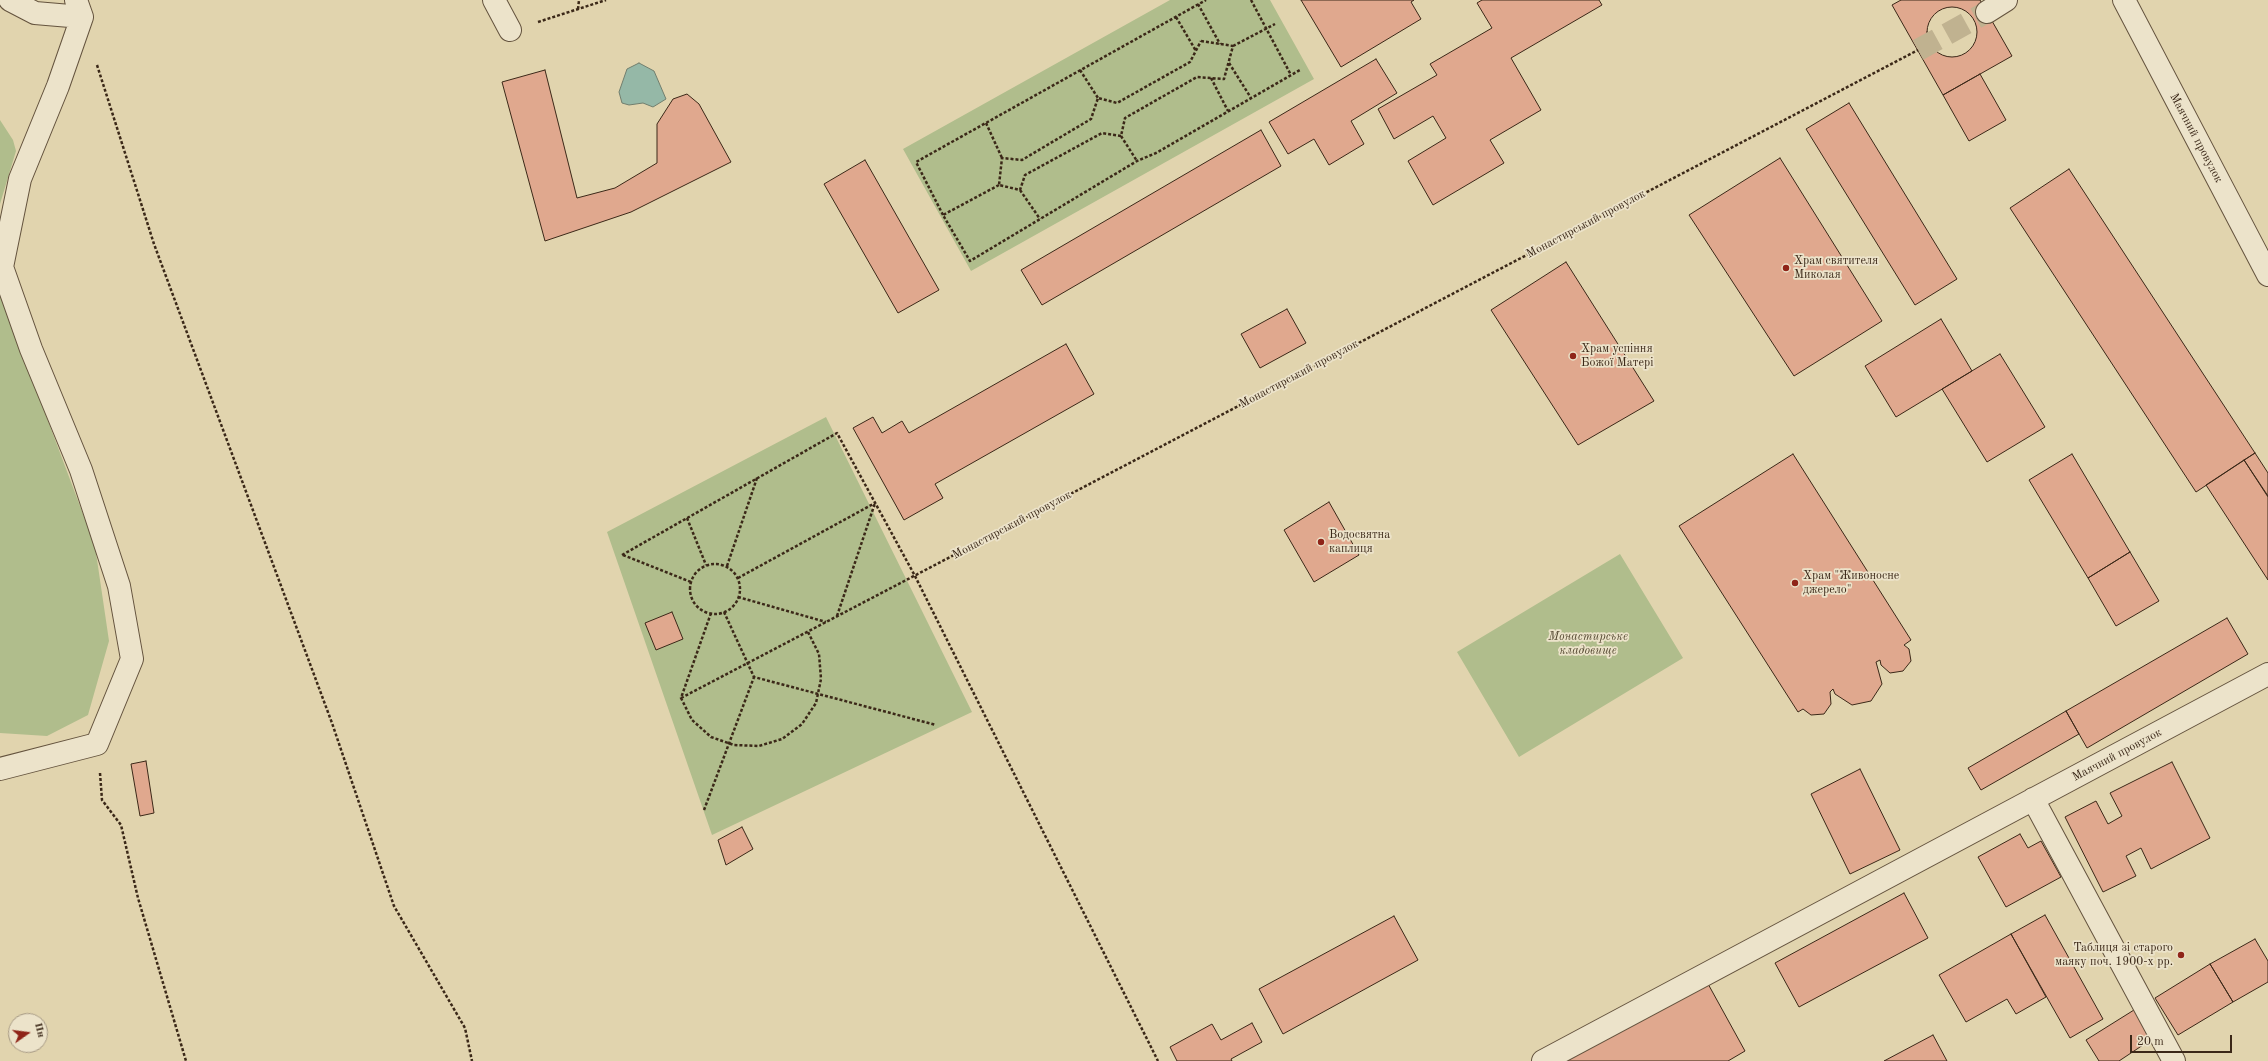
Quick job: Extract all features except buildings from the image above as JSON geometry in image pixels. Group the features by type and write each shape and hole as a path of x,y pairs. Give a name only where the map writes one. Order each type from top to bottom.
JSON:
{"street":[{"path":"0,769 97,744 132,660 119,586 81,470 32,349 2,268 20,179 58,86 79,9 35,13 10,0"},
{"path":"494,0 510,30"},
{"path":"1987,12 2006,0"},
{"name":"Маячний провулок","path":"2124,0 2268,275"},
{"name":"Маячний провулок","path":"1543,1061 2268,674"},
{"path":"2033,799 2174,1061"}],"path":[{"path":"578,9 579,0"},
{"path":"510,30 606,0"},
{"path":"1206,0 916,162 943,215 970,261 1137,161 1156,153 1300,70"},
{"path":"1251,0 1265,29 1291,75"},
{"path":"1198,4 1220,44"},
{"path":"1176,17 1196,51"},
{"path":"1080,70 1098,98 1117,103 1190,62 1201,41 1233,46 1275,24"},
{"path":"1137,161 1122,136 1125,118 1197,77 1224,79 1233,46"},
{"name":"Монастирський провулок","path":"680,698 1918,50"},
{"path":"96,61 154,244 332,723 394,906 465,1028 472,1061"},
{"path":"1228,62 1251,98"},
{"path":"1211,78 1228,111"},
{"path":"1002,158 1022,160 1090,119 1098,98"},
{"path":"986,123 1002,158 998,185"},
{"path":"1020,190 1025,175 1102,133 1122,136"},
{"path":"943,215 998,185 1020,190 1040,219"},
{"path":"691,582 622,554 837,433 915,576 1158,1061"},
{"path":"727,566 757,478"},
{"path":"738,578 875,503"},
{"path":"837,616 875,503"},
{"path":"686,518 706,565"},
{"path":"713,564 727,566 738,578 740,591 735,604 724,612 711,613 696,605 690,591 691,582 700,569 706,565 713,564"},
{"path":"738,597 826,622"},
{"path":"704,810 754,677 724,612"},
{"path":"711,613 680,698 692,720 711,737 729,744 759,746 782,739 802,724 816,703 821,679 819,654 808,632"},
{"path":"754,677 936,725"},
{"path":"97,744 102,800 121,825 138,898 186,1061"}],"green space":[{"path":"1170,0 1270,0 1314,79 971,271 903,149"},
{"path":"0,120 13,140 16,151 0,204"},
{"path":"0,293 95,546 109,641 88,715 47,736 0,733"},
{"path":"826,417 972,712 712,835 607,532"},
{"name":"Монастирське кладовище","path":"1620,554 1683,658 1519,757 1457,652"}],"shaded area":[{"path":"639,63 654,71 666,99 653,107 643,103 629,105 622,103 619,92 627,69"}],"tunnel":[{"path":"1918,50 1987,12"}],"place":[{"name":"Храм святителя Миколая","path":"1786,268"},
{"name":"Храм успіння Божої Матері","path":"1573,356"},
{"name":"Водосвятна каплиця","path":"1321,542"},
{"name":"Храм \"Живоносне джерело\"","path":"1795,583"},
{"name":"Таблиця зі старого маяку поч. 1900-х рр.","path":"2181,955"}]}
